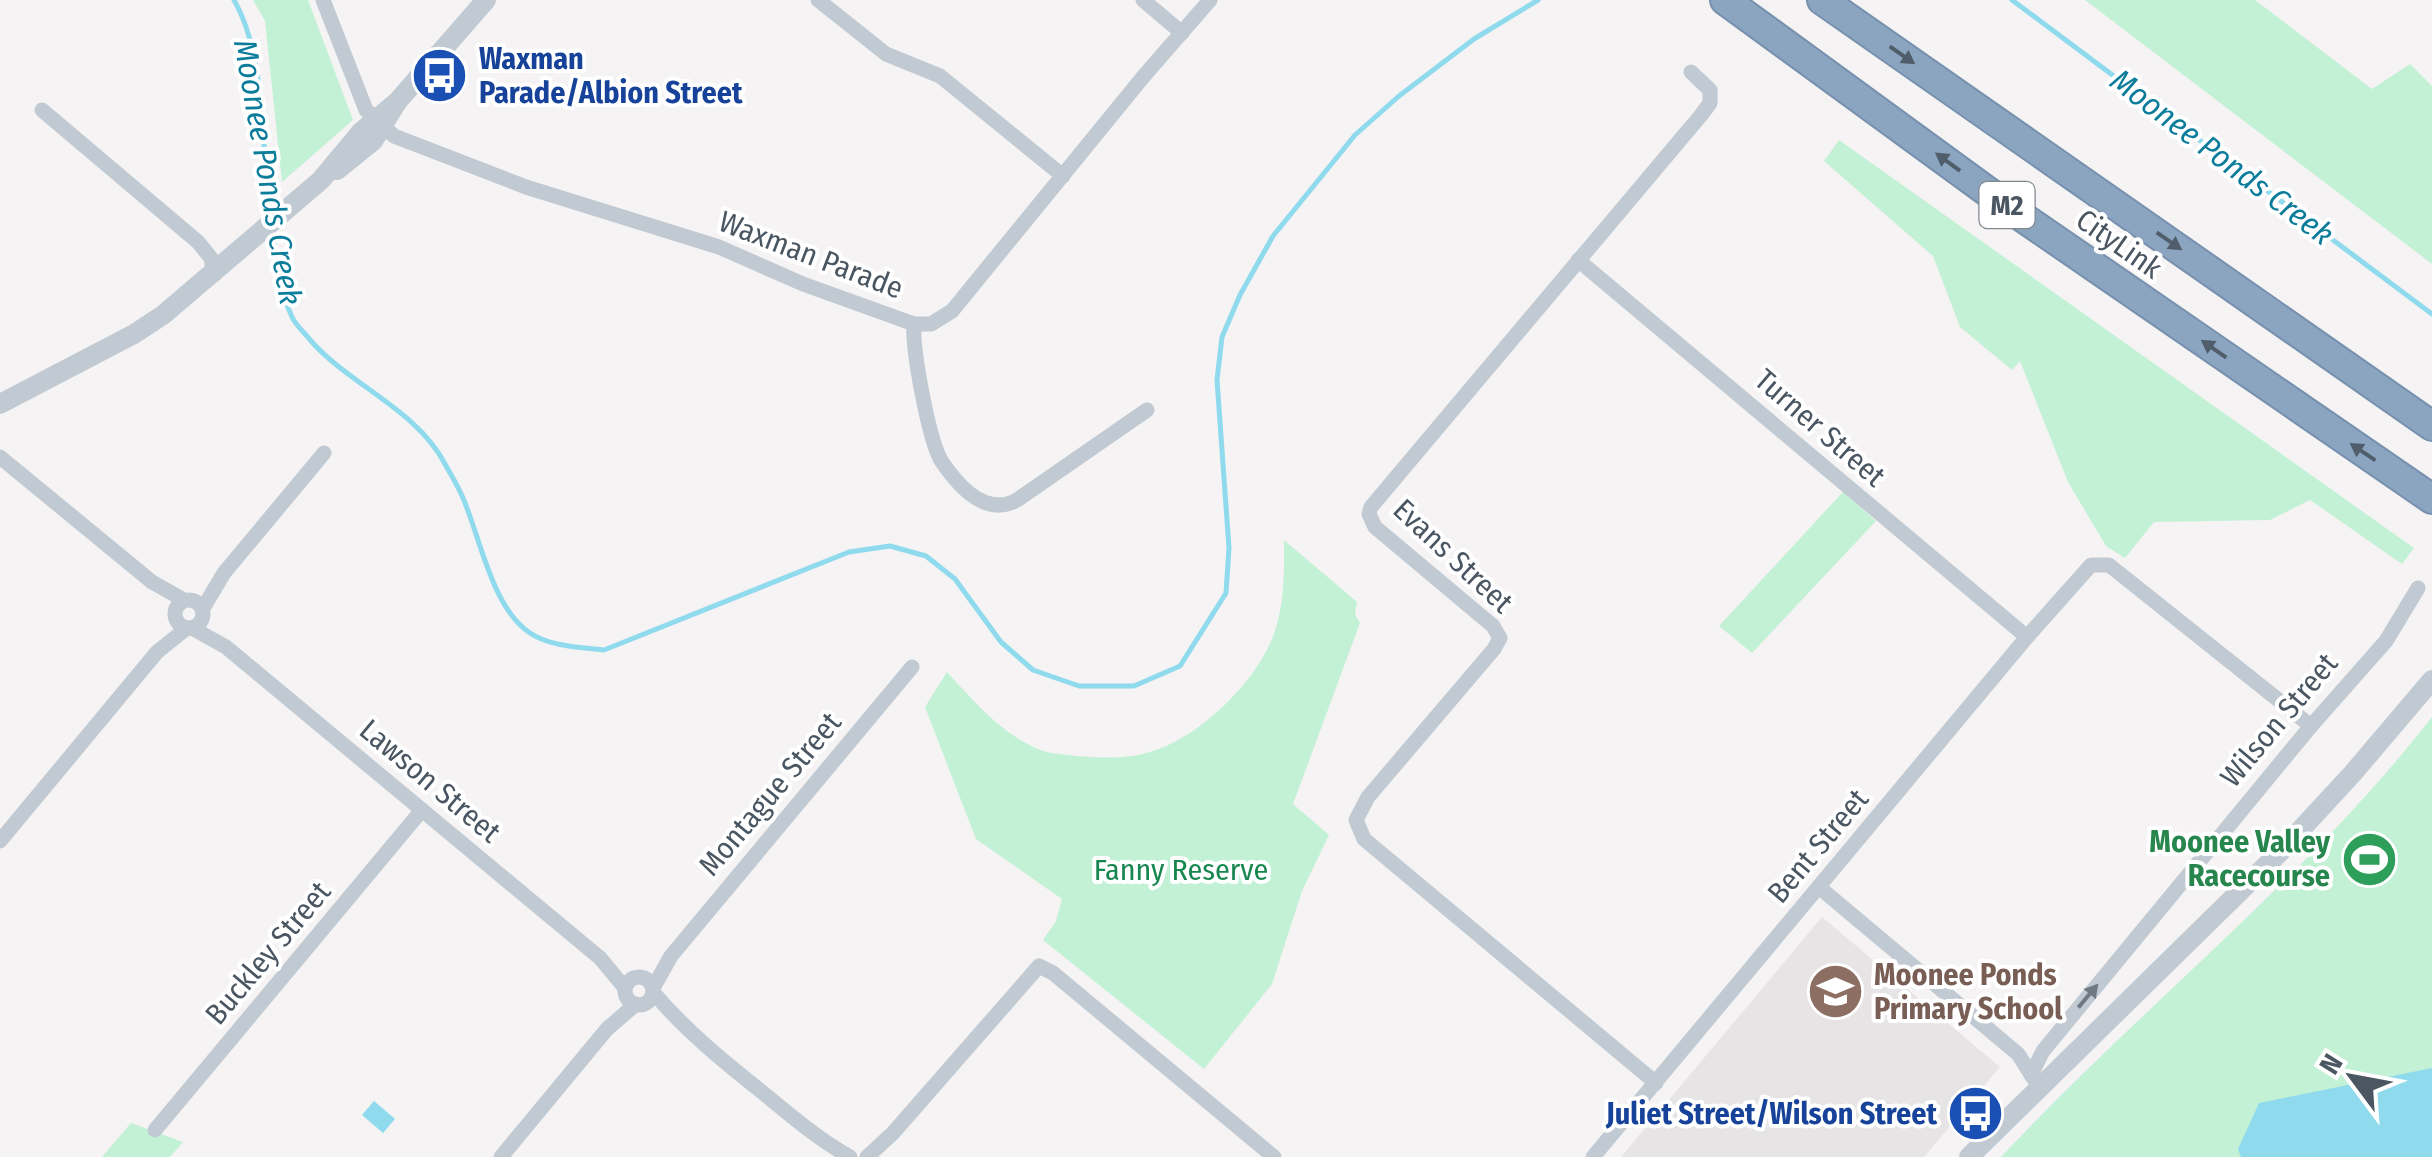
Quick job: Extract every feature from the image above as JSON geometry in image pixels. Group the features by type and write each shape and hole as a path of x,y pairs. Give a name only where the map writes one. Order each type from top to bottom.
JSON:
{"highway":[{"name":"CityLink","path":"1725,0 2021,216 2432,499"},
{"name":"CityLink","path":"1822,0 2432,426"}],"street":[{"path":"323,0 361,100 378,124"},
{"path":"0,404 134,334 214,275 314,186 363,152 378,124 486,0"},
{"path":"818,0 886,54 940,76 1063,176"},
{"path":"1143,0 1182,33"},
{"name":"Waxman Parade","path":"378,124 434,153 526,187 719,247 804,284 914,324 931,324 952,311 1210,0"},
{"name":"Evans Street","path":"1656,1082 1364,839 1356,820 1368,797 1494,650 1500,638 1493,626 1374,527 1370,507 1710,103 1710,90 1691,72"},
{"path":"42,110 198,242 211,258 214,275"},
{"name":"Turner Street","path":"1578,260 2027,637"},
{"path":"914,324 915,363 940,460 985,504 1002,507 1017,500 1147,410"},
{"path":"0,841 324,453"},
{"name":"Lawson Street","path":"0,457 823,1142 836,1157"},
{"name":"Bent Street","path":"1594,1157 2084,570 2097,563 2110,564 2311,726"},
{"name":"Wilson Street","path":"1969,1157 2034,1081 2042,1052 2386,641 2418,588"},
{"name":"Montague Street","path":"501,1157 912,667"},
{"path":"1820,888 2018,1054 2034,1081 2281,851 2354,773 2432,680"},
{"name":"Buckley Street","path":"155,1130 422,810"},
{"path":"866,1157 893,1132 1035,968 1045,967 1274,1157"},
{"path":"880,1157 893,1132"},
{"name":"Lawson Street","path":"823,1142 850,1157"}],"shaded area":[{"name":"Moonee Ponds Primary School","path":"1822,917 2000,1067 1924,1157 1621,1157"}],"green space":[{"path":"253,0 308,0 353,120 282,182 265,21"},
{"path":"2085,0 2255,0 2372,89 2410,64 2432,86 2432,264"},
{"path":"1839,140 2414,548 2402,564 2310,500 2270,520 2154,522 2125,558 2106,546 2068,482 2020,361 2012,370 1960,327 1933,256 1824,161"},
{"path":"1843,492 1876,521 1752,653 1719,626"},
{"name":"Fanny Reserve","path":"1284,540 1357,602 1355,614 1360,623 1293,804 1329,835 1302,891 1272,984 1204,1069 1043,940 1056,921 1062,899 976,839 925,707 947,672 997,723 1038,749 1112,758 1166,746 1224,706 1267,650 1281,608"},
{"name":"Moonee Valley Racecourse","path":"2432,717 2432,1157 2001,1157 2331,833"},
{"path":"131,1123 183,1142 170,1157 102,1157"}],"water":[{"path":"2432,1068 2432,1157 2241,1157 2238,1149 2259,1103"},
{"path":"374,1101 395,1119 383,1133 362,1115"}],"waterway":[{"name":"Moonee Ponds Creek","path":"234,0 245,23 258,76 270,217"},
{"name":"Moonee Ponds Creek","path":"272,228 281,284 294,320 327,357 400,413 433,445 461,494 506,607 517,622 538,638 604,650 849,552 890,546 926,556 955,579 1001,642 1033,670 1079,686 1134,686 1180,666 1226,593 1229,548 1217,380 1222,337 1273,236 1355,135 1474,39 1538,0"},
{"name":"Moonee Ponds Creek","path":"2012,0 2432,314"}],"place":[{"name":"Waxman Parade/Albion Street","path":"440,76"},
{"name":"Moonee Valley Racecourse","path":"2369,859"},
{"name":"Moonee Ponds Primary School","path":"1835,992"},
{"name":"Juliet Street/Wilson Street","path":"1976,1114"}]}
